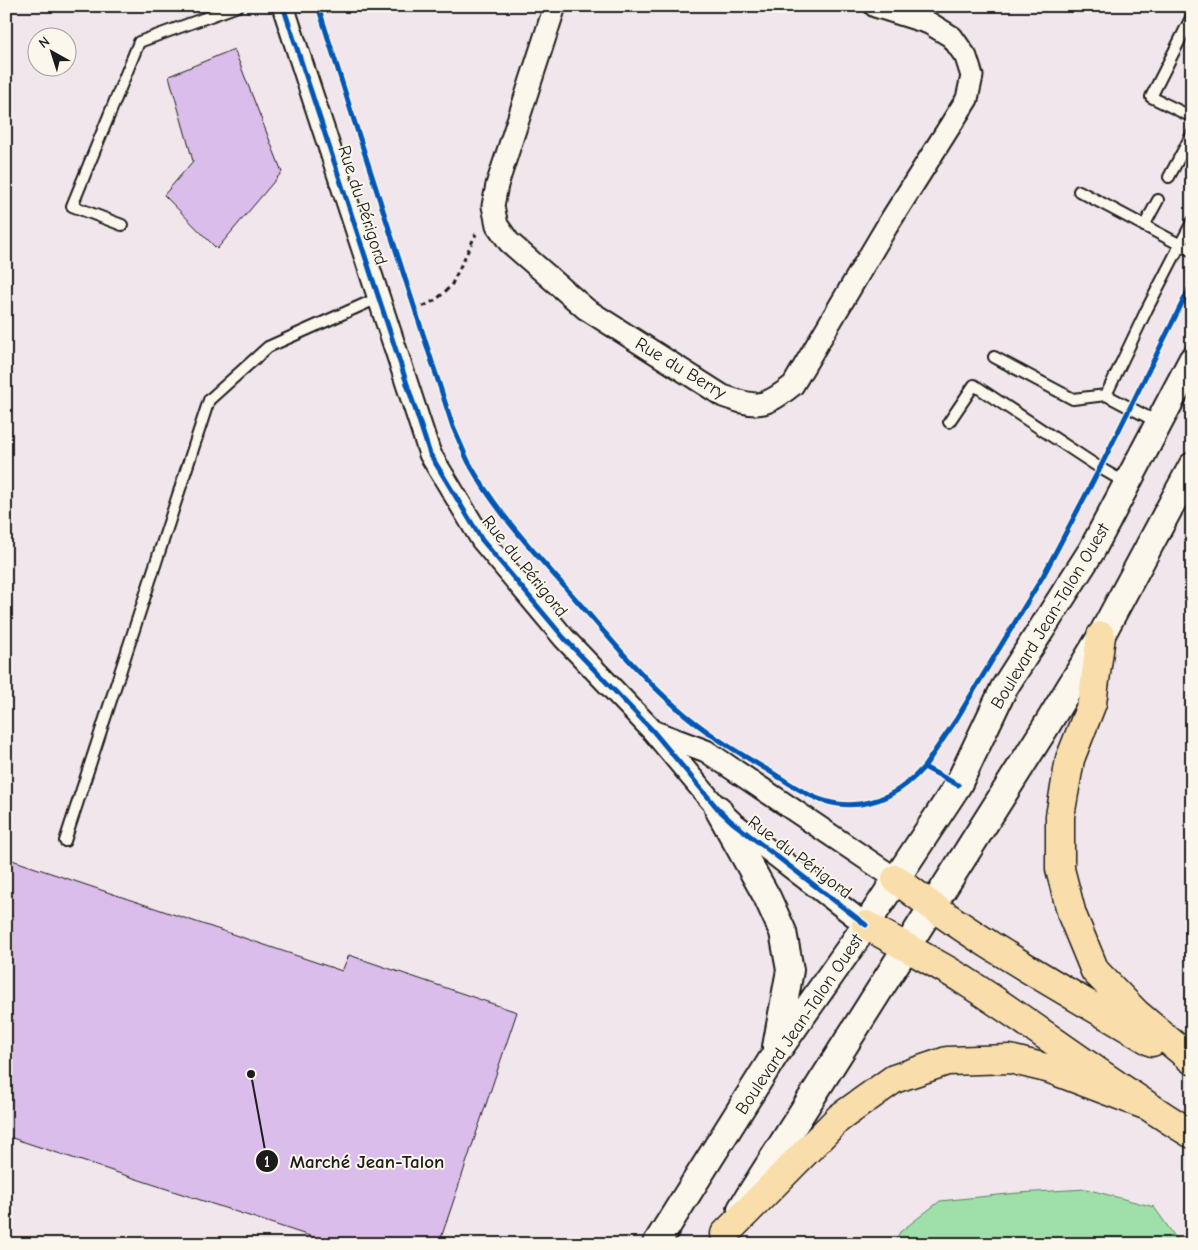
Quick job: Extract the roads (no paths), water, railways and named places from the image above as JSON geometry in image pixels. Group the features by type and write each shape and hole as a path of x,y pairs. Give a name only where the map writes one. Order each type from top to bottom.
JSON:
{"highway":[{"path":"1101,636 1092,703 1070,759 1060,816 1060,869 1072,915 1095,971 1138,1014 1192,1060"},
{"path":"896,879 931,907 1080,999 1192,1065"},
{"path":"866,924 963,980 1144,1106 1192,1134"},
{"path":"722,1239 839,1118 894,1079 946,1061 1010,1059 1050,1069 1144,1106"}],"street":[{"name":"Rue du Périgord","path":"283,6 430,454 482,540 564,638 653,731 718,809 732,822 866,924"},
{"name":"Rue du Berry","path":"555,6 497,185 493,206 498,225 509,242 586,309 722,396 743,403 761,405 777,398 793,385 887,226 967,99 972,76 966,57 952,37 929,23 875,6"},
{"name":"Boulevard Jean-Talon Ouest","path":"656,1244 774,1056 866,924 958,785 1004,688 1092,550 1192,360"},
{"path":"722,1239 1042,733 1101,636 1192,466"},
{"name":"Rue du Périgord","path":"653,731 706,751 896,879"},
{"path":"718,809 767,897 782,932 790,970 774,1056"}],"lane":[{"path":"122,225 72,206 139,42 238,6"},
{"path":"1192,16 1151,97 1192,117"},
{"path":"1169,177 1192,134"},
{"path":"1080,191 1192,251"},
{"path":"1144,226 1158,200"},
{"path":"1106,395 1147,309 1192,222"},
{"path":"65,841 209,400 268,347 378,298"},
{"path":"994,357 1073,399 1106,395 1159,423"},
{"path":"950,422 974,386 1100,468 1127,483"}],"place":[{"name":"Marché Jean-Talon","path":"251,1074"}]}
